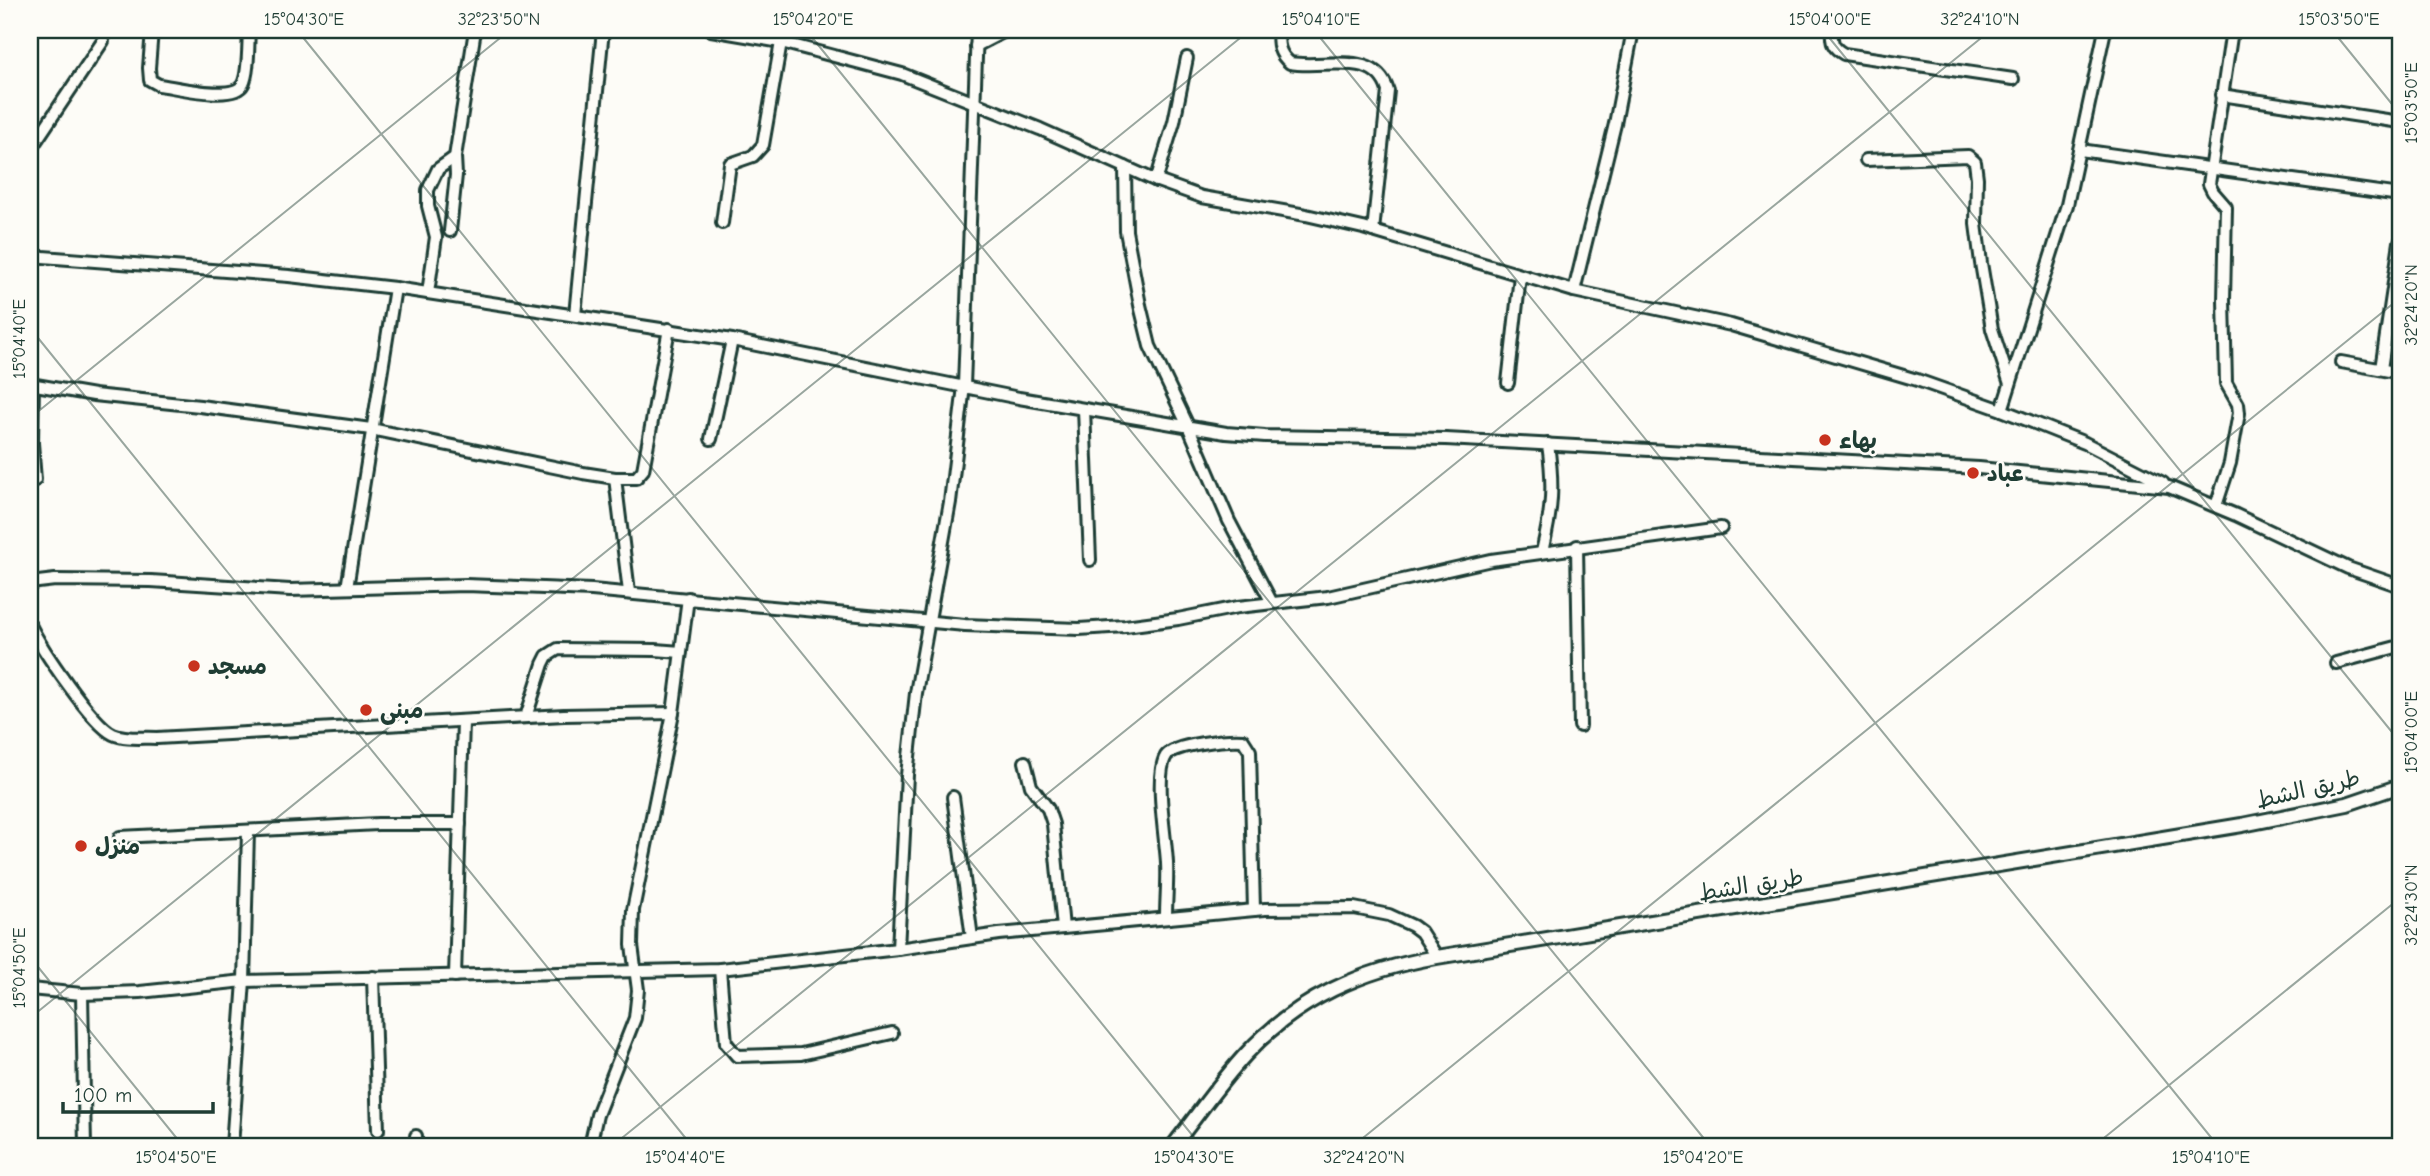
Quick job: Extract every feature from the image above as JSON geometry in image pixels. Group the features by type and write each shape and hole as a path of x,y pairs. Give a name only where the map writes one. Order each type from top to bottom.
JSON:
{"main road":[{"name":"طريق الشط","path":"1173,1146 1245,1055 1263,1037 1326,992 1359,977 1437,957 2242,825 2334,807 2400,786"}],"street":[{"path":"152,30 150,80 159,85 223,93 236,91 244,82 249,30"},
{"path":"450,231 456,175 455,157 475,30"},
{"path":"575,315 603,30"},
{"path":"711,30 781,42 902,74 974,102 1156,181 1202,197 1306,215 1373,231 1574,291 1731,325 1868,365 2003,410 2085,443 2169,486 2348,568 2400,586"},
{"path":"898,949 907,775 916,693 950,502 964,386 977,30"},
{"path":"976,46 1007,30"},
{"path":"1279,30 1281,56 1290,63 1362,64 1376,69 1385,79 1388,91 1373,231"},
{"path":"1574,291 1615,124 1633,30"},
{"path":"1832,30 1832,43 1836,50 1844,54 2013,79"},
{"path":"2003,410 2052,258 2080,150 2105,30"},
{"path":"2216,506 2230,463 2239,413 2238,404 2226,383 2226,207 2209,184 2232,30"},
{"path":"30,149 103,41"},
{"path":"722,223 730,164 753,156 763,145 781,42"},
{"path":"1156,181 1174,122 1187,58"},
{"path":"2221,95 2400,122"},
{"path":"2080,150 2400,195"},
{"path":"1866,160 1968,156 1975,162 1980,263 1992,328 2010,384"},
{"path":"428,293 436,237 428,206 428,190 438,169 455,157"},
{"path":"1125,167 1126,232 1146,333 1229,521 1272,603"},
{"path":"2381,369 2400,242"},
{"path":"30,256 289,276 395,288 732,340 1189,428 1265,436 1446,439 1979,468 2169,486"},
{"path":"1508,383 1520,276"},
{"path":"347,588 395,288"},
{"path":"35,480 31,384 94,395 371,429 583,474 636,478 643,470 669,329"},
{"path":"711,439 732,340"},
{"path":"2342,362 2400,373"},
{"path":"1084,409 1090,560"},
{"path":"1542,552 1553,499 1548,444"},
{"path":"615,478 629,592"},
{"path":"30,583 55,580 115,581 290,590 466,585 629,592 965,625 1079,629 1178,619 1272,603 1328,597 1456,566 1577,546 1721,528"},
{"path":"1577,546 1580,726"},
{"path":"590,1146 597,1115 635,1018 638,990 632,945 634,910 673,713 688,598"},
{"path":"30,625 63,678 104,729 121,737 158,738 400,723 673,713"},
{"path":"2336,663 2400,646"},
{"path":"526,718 543,664 547,656 558,649 681,652"},
{"path":"454,976 463,722"},
{"path":"1166,917 1167,866 1161,771 1165,757 1178,747 1241,740 1249,747 1251,764 1254,910"},
{"path":"1025,762 1031,786 1048,808 1053,824 1063,928"},
{"path":"953,797 972,938"},
{"path":"120,837 378,824 460,824"},
{"path":"232,1146 244,981 248,832"},
{"path":"30,989 82,994 140,992 244,981 720,969 972,938 1254,910 1354,908 1388,915 1421,932 1437,957"},
{"path":"720,969 726,1043 737,1056 801,1054 892,1033"},
{"path":"373,977 378,1130"},
{"path":"82,994 85,1146"}],"place":[{"name":"بهاء","path":"1825,440"},
{"name":"عباد","path":"1973,473"},
{"name":"مسجد","path":"194,666"},
{"name":"مبنى","path":"366,710"},
{"name":"منزل","path":"81,846"}]}
